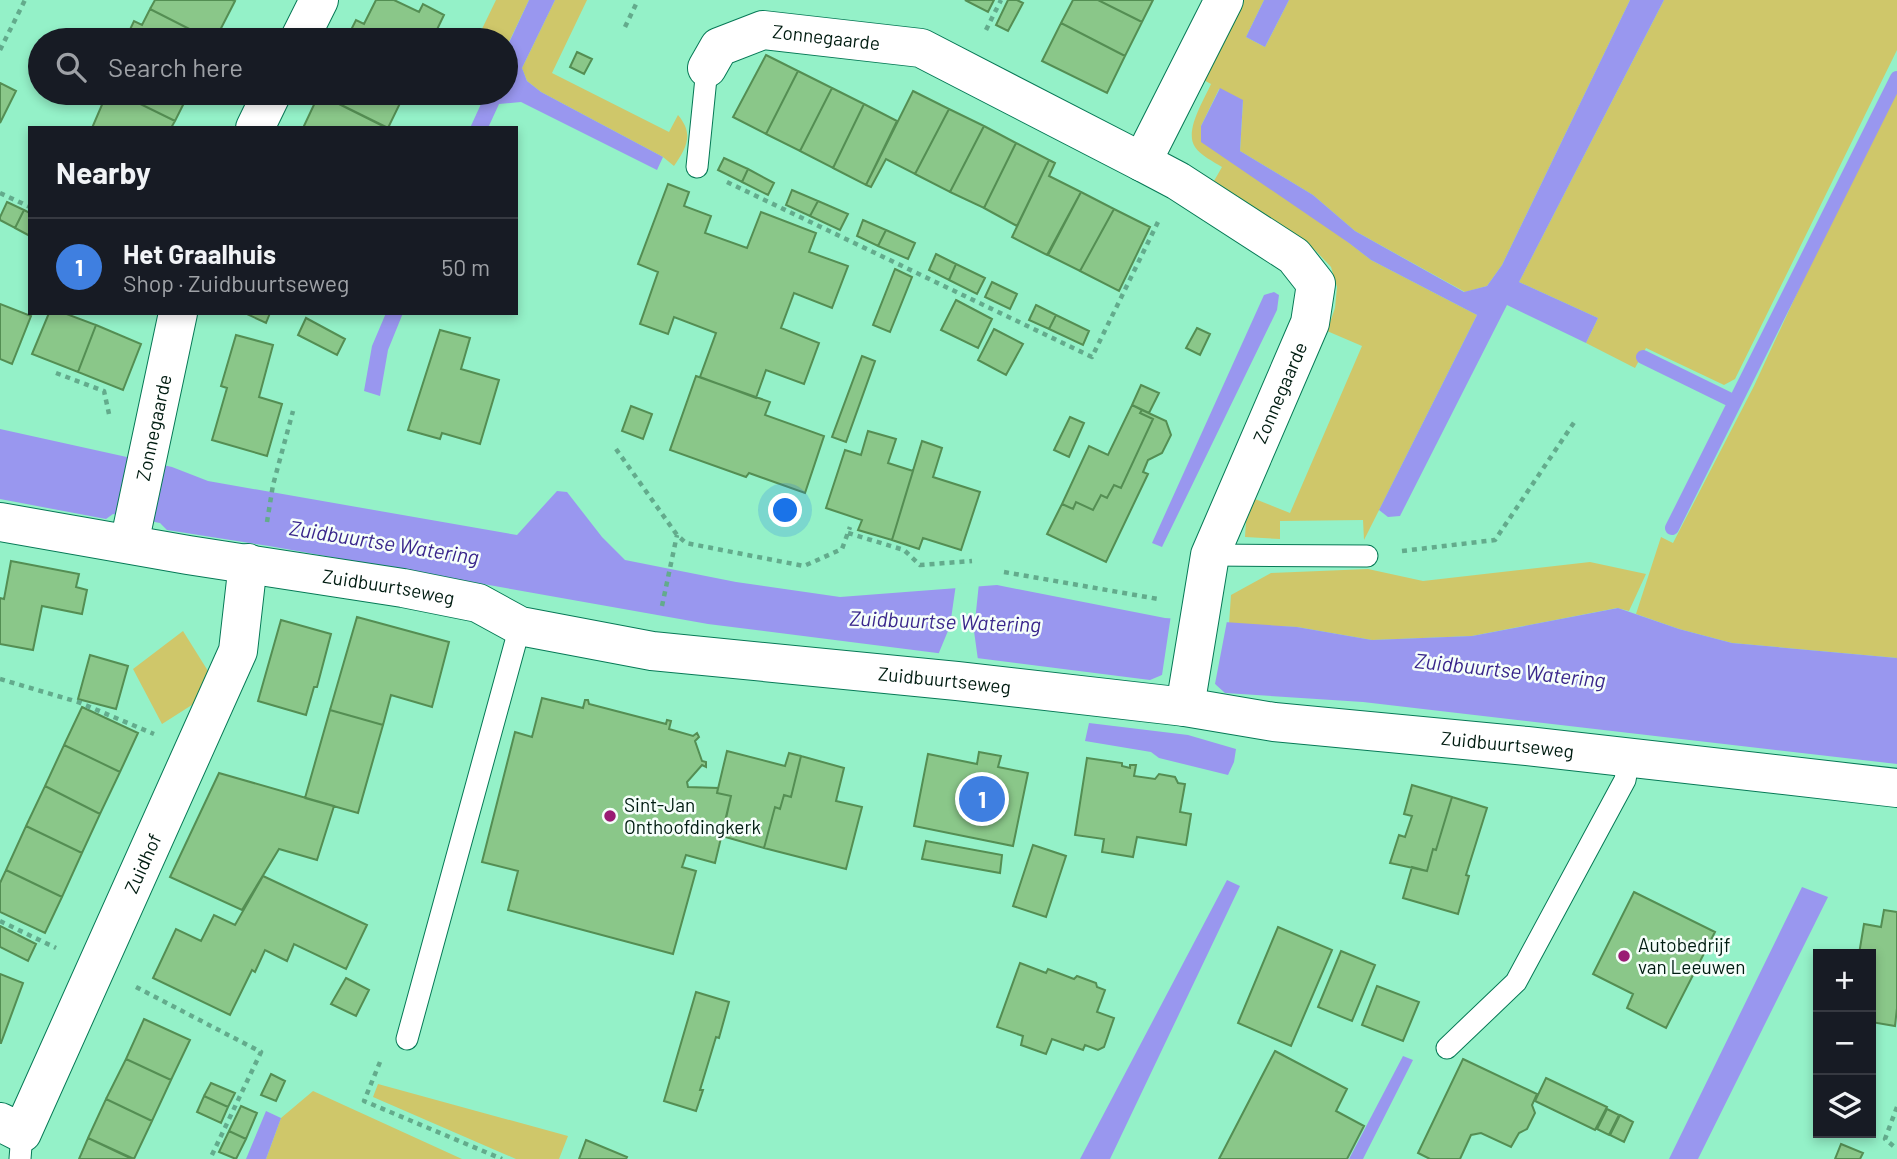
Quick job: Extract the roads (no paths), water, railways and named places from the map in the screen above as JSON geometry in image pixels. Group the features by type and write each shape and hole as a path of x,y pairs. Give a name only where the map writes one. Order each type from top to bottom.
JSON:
{"street":[{"path":"305,28 319,0"},
{"path":"1142,162 1224,0"},
{"name":"Zonnegaarde","path":"707,68 719,47 763,30 921,48 1178,181 1294,256 1316,284 1310,323 1210,555 1187,696"},
{"path":"256,126 266,105"},
{"name":"Zonnegaarde","path":"131,534 178,315"},
{"name":"Zuidbuurtseweg","path":"0,522 131,534 188,555 403,588 478,603 520,626 652,651 957,681 1187,696 1274,723 1527,746 1897,788"},
{"name":"Zuidhof","path":"14,1138 96,966 238,651 248,564"}],"lane":[{"path":"697,167 707,68"},
{"path":"1210,555 1367,556"},
{"path":"407,1039 520,626"},
{"path":"1447,1048 1516,982 1625,780 1629,758"}],"water":[{"path":"529,0 555,0 522,68 527,81 541,92 663,157 657,170 518,102 518,28 516,28"},
{"path":"1264,0 1289,0 1265,47 1246,37"},
{"path":"1630,0 1664,0 1519,282 1598,318 1586,343 1507,305 1400,516 1388,517 1379,510 1477,315 1371,260 1201,142 1201,126 1220,88 1243,100 1240,151 1313,195 1355,231 1464,292 1487,286 1502,265"},
{"path":"481,105 499,105 489,126 471,126"},
{"path":"1274,292 1279,295 1277,310 1162,547 1152,543 1264,295"},
{"path":"385,315 402,315 388,350 380,396 364,391 372,346"},
{"name":"Zuidbuurtse Watering","path":"0,429 172,467 208,481 517,535 557,491 567,492 602,537 625,560 736,582 840,597 997,585 1165,618 1297,627 1372,640 1472,636 1618,608 1679,629 1732,643 1897,658 1897,764 1363,702 1225,693 1215,684 1162,675 1150,680 708,624 167,530 160,523 113,514 106,519 0,499"},
{"path":"1089,723 1188,735 1236,749 1234,762 1228,775 1159,758 1151,752 1085,741"},
{"path":"1227,880 1240,886 1110,1159 1080,1159"},
{"path":"1802,887 1828,897 1698,1159 1669,1159"},
{"path":"1403,1056 1413,1060 1363,1159 1349,1159"},
{"path":"266,1111 281,1118 266,1159 246,1159"}],"waterway":[{"path":"1672,528 1897,78"},
{"path":"1643,357 1735,402"}],"place":[{"name":"Het Graalhuis","path":"982,799"},
{"name":"Sint-Jan Onthoofdingkerk","path":"610,816"},
{"name":"Autobedrijf van Leeuwen","path":"1624,956"}]}
